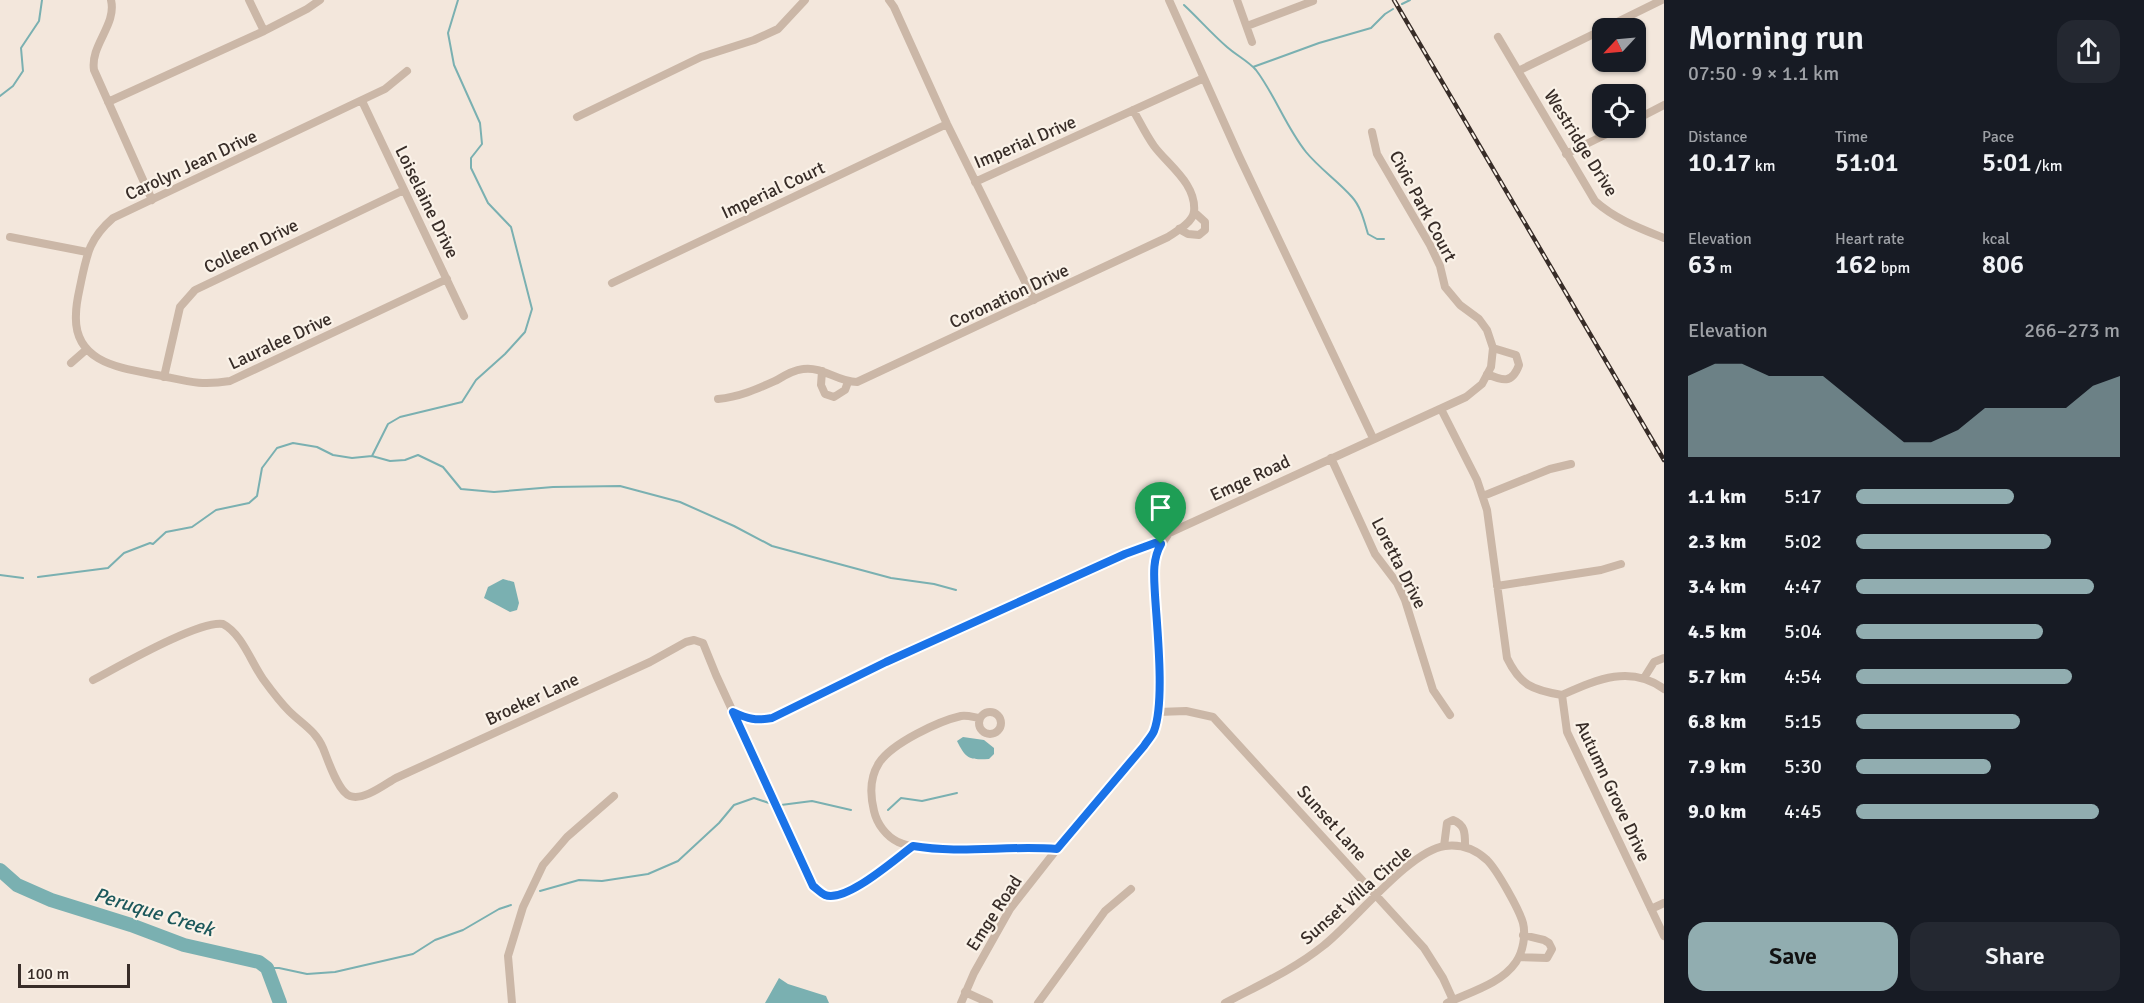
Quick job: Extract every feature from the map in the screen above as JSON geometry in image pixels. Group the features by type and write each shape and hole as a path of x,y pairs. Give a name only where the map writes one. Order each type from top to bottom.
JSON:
{"street":[{"path":"111,0 111,16 93,62 96,76 152,200"},
{"path":"249,0 264,31"},
{"path":"108,102 264,31 320,0"},
{"path":"577,117 701,57 754,40 778,29 805,0"},
{"name":"Imperial Drive","path":"889,0 975,182 1204,78"},
{"path":"1169,0 1239,156 1373,438 1466,397 1482,384 1487,374 1491,367 1493,348 1516,355 1520,365 1516,374 1509,379 1502,380 1487,374"},
{"path":"1238,0 1252,42"},
{"path":"1246,26 1313,2 1312,0"},
{"path":"1625,18 1662,0"},
{"path":"1518,71 1592,34"},
{"name":"Westridge Drive","path":"1498,37 1595,201 1606,211 1664,238"},
{"name":"Carolyn Jean Drive","path":"87,349 80,338 75,313 87,252 96,236 113,218 362,100 395,83 407,71"},
{"name":"Loiselaine Drive","path":"362,100 464,316"},
{"path":"1646,114 1664,105"},
{"path":"1133,110 1154,146 1177,170 1191,192 1194,212 1205,222 1205,230 1199,235 1188,234 1179,229"},
{"name":"Imperial Court","path":"612,283 947,124"},
{"name":"Civic Park Court","path":"1372,132 1377,154 1430,245 1440,266 1445,287 1460,304 1479,319 1487,330 1493,348"},
{"path":"1566,154 1599,138"},
{"path":"975,182 1034,300"},
{"name":"Colleen Drive","path":"164,376 180,307 195,290 404,190"},
{"name":"Coronation Drive","path":"822,371 821,385 825,394 834,396 845,390 848,382 858,382 877,375 1168,237 1187,223 1194,212"},
{"path":"10,237 87,252"},
{"name":"Lauralee Drive","path":"87,349 105,364 208,385 230,381 447,279"},
{"path":"71,363 87,349"},
{"path":"718,399 735,398 796,370 816,368 848,382"},
{"path":"1441,409 1483,496 1487,510 1507,658 1515,673 1533,689 1562,695 1591,682 1612,676 1628,675 1644,678 1664,689"},
{"name":"Emge Road","path":"960,1003 1003,920 1057,849 1153,734 1158,712 1154,570 1156,553 1169,533 1373,438"},
{"name":"Loretta Drive","path":"1331,458 1376,554 1397,583 1405,600 1432,690 1450,715"},
{"path":"1483,496 1550,469 1571,464"},
{"path":"733,712 747,719 759,721 772,718 886,662 1125,554 1155,543 1161,544"},
{"path":"1497,586 1601,570 1621,564"},
{"name":"Broeker Lane","path":"93,680 175,638 209,624 223,624 236,634 272,691 319,739 339,785 346,793 363,796 396,778 694,640 703,643 813,886 825,895 853,890 913,846"},
{"path":"1644,678 1654,662 1664,658"},
{"name":"Autumn Grove Drive","path":"1562,695 1567,732 1664,936"},
{"name":"Sunset Lane","path":"1158,712 1186,711 1214,717 1424,948 1443,978 1450,1001"},
{"path":"979,718 961,716 932,728 893,749 879,763 872,784 871,799 880,827 898,842 948,851 1034,847 1057,849"},
{"path":"512,1003 508,956 523,907 543,865 567,837 614,796"},
{"path":"1450,1001 1496,981 1507,973 1519,957 1522,948 1523,923 1493,867 1478,853 1465,847 1443,846 1447,823 1453,820 1460,822 1465,847"},
{"name":"Sunset Villa Circle","path":"1225,1003 1300,963 1326,944 1412,863 1430,851 1443,846"},
{"path":"1038,1003 1105,911 1131,889"},
{"path":"1651,909 1664,903"},
{"path":"1519,957 1547,958 1552,950 1550,943 1544,939 1523,935"},
{"path":"965,992 989,1003"}],"water":[{"path":"503,579 514,582 519,603 517,610 510,612 484,598 488,587"},
{"path":"963,737 984,740 994,748 994,754 989,759 969,757 957,741"},
{"path":"779,978 788,984 826,996 829,1003 765,1003"}],"waterway":[{"path":"0,96 13,86 23,71 21,48 39,21 42,0"},
{"path":"372,456 388,424 400,417 462,402 476,380 525,332 532,309 511,227 488,203 471,168 471,158 482,144 480,123 454,65 448,33 458,0"},
{"path":"1402,4 1410,0"},
{"path":"1184,5 1221,42 1256,70 1306,152 1355,201 1368,234 1377,239 1384,239"},
{"path":"1253,67 1319,43 1371,28 1393,9"},
{"path":"38,577 108,568 124,553 150,543 153,544 166,532 192,527 216,510 249,503 257,496 262,468 277,448 293,443 317,447 333,455 352,458 372,456 390,461 405,460 418,455 443,467 461,489 494,492 553,487 620,486 680,502 772,546 891,578 934,584 956,590"},
{"path":"0,575 23,578"},
{"path":"888,810 901,798 922,801 957,793"},
{"path":"540,891 579,880 602,881 648,874 678,861 719,823 734,805 754,798 772,804"},
{"path":"781,805 812,801 851,810"},
{"name":"Peruque Creek","path":"0,870 17,885 51,900 131,925 184,945 259,962 267,968 280,1003"},
{"path":"267,968 307,974 335,972 413,954 435,940 463,930 499,909 511,905"}],"railway":[{"path":"1394,0 1664,460"}],"route":[{"path":"1149,544 1161,544 1156,553 1154,570 1158,712 1153,734 1057,849 1034,847 948,851 913,846 853,890 825,895 813,886 733,712 747,719 759,721 772,718 886,662 1125,554 1149,544"}]}
